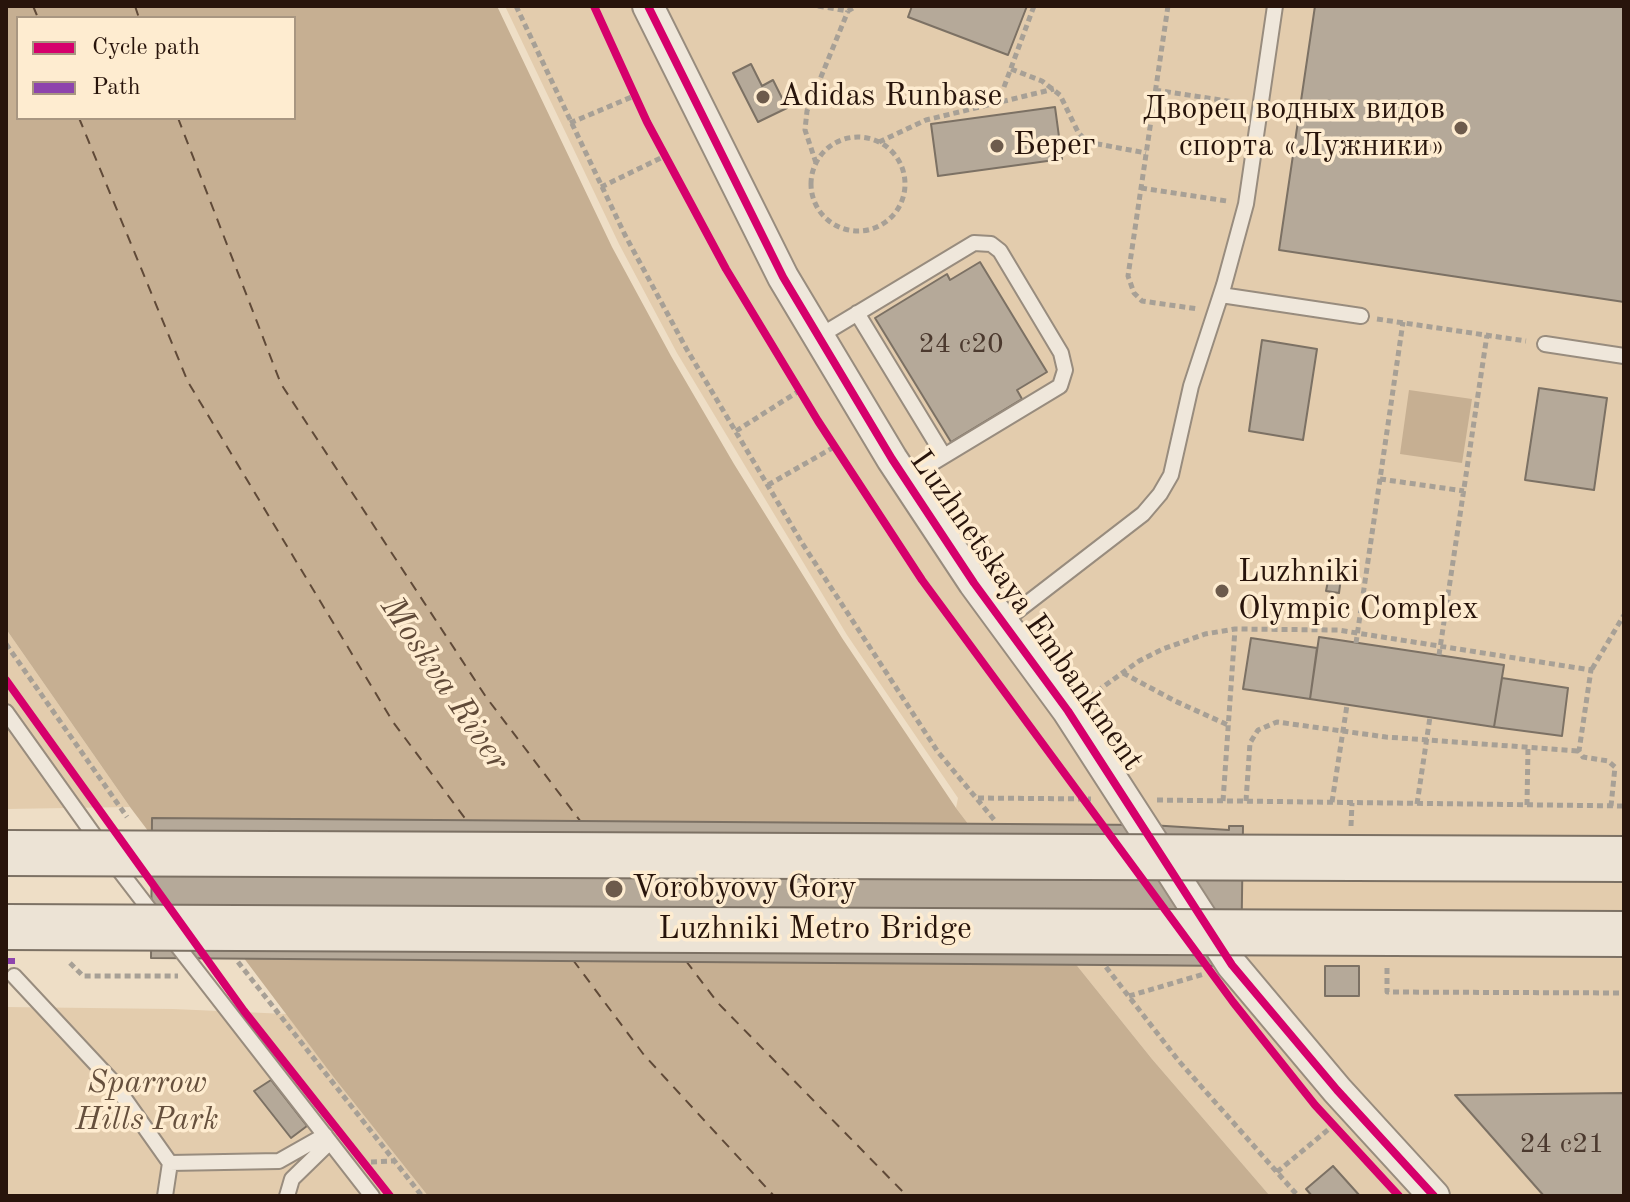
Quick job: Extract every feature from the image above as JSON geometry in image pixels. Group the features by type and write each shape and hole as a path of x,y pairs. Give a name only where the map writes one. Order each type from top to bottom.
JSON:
{"main road":[{"path":"6,853 1624,859"},
{"name":"Luzhniki Metro Bridge","path":"6,927 1624,934"}],"street":[{"name":"Luzhnetskaya Embankment","path":"648,6 754,222 817,337 906,479 1068,711 1232,965 1343,1124 1434,1196"}],"lane":[{"path":"1003,622 1143,514 1171,475 1191,386 1246,204 1275,6"},
{"path":"817,337 978,242 991,244 1000,251 1064,362 1064,377 1060,386 906,479"},
{"path":"1221,295 1361,316"},
{"path":"857,313 944,456"},
{"path":"1545,344 1624,356"},
{"path":"6,712 82,821 372,1196"},
{"path":"14,976 112,1081 170,1163 165,1196"},
{"path":"170,1163 279,1161 328,1138"},
{"path":"287,1196 292,1179 328,1138"}],"path":[{"path":"516,6 601,187 686,348 802,543 938,752 1002,830"},
{"path":"818,6 848,11"},
{"path":"816,163 805,130 807,111 848,11 856,6"},
{"path":"1004,87 1034,6"},
{"path":"1168,6 1128,276 1134,293 1142,301 1215,312"},
{"path":"1011,69 1054,89 1066,103 1078,132 1087,142 1146,153"},
{"path":"570,123 636,100 628,83"},
{"path":"879,142 926,120 1054,89"},
{"path":"1155,90 1261,106"},
{"path":"850,137 865,137 879,142 900,163 905,177 905,192 900,206 892,218 880,227 866,231 836,227 815,206 811,177 816,163 824,151 850,137"},
{"path":"659,145 673,170"},
{"path":"601,187 665,156"},
{"path":"1141,188 1246,204"},
{"path":"1361,316 1545,344"},
{"path":"1356,643 1403,322"},
{"path":"1439,655 1487,335"},
{"path":"791,377 805,401"},
{"path":"736,431 799,391"},
{"path":"826,434 843,460"},
{"path":"768,485 834,447"},
{"path":"1380,479 1464,491"},
{"path":"1611,806 1615,767 1608,761 1583,757 1579,751 1591,670 1624,615"},
{"path":"1068,711 1139,661 1184,640 1235,629 1316,628 1591,670"},
{"path":"1223,801 1235,629"},
{"path":"6,644 129,820"},
{"path":"1123,673 1228,725"},
{"path":"1332,803 1347,705"},
{"path":"1417,804 1430,717"},
{"path":"1246,801 1250,743 1263,726 1277,722 1343,732 1579,751"},
{"path":"1527,805 1528,747"},
{"path":"1078,794 1088,807"},
{"path":"1231,801 1624,806"},
{"path":"1351,835 1352,803"},
{"path":"1129,996 1211,972 1201,959"},
{"path":"1386,959 1387,992 1624,993"},
{"path":"1104,965 1178,1060 1298,1196"},
{"path":"83,976 174,977"},
{"path":"327,1078 422,1196"},
{"path":"1277,1172 1343,1124 1324,1115"},
{"path":"364,1163 373,1174"}],"green space":[{"name":"Luzhniki Olympic Complex","path":"505,6 1624,6 1624,1196 1270,1196 1152,1059 956,808 958,798 847,635 677,353 619,244"},
{"path":"6,629 130,807 6,809"},
{"name":"Sparrow Hills Park","path":"6,1007 287,1014 428,1196 6,1196"}],"water":[{"name":"Moskva River","path":"6,6 497,6 612,247 671,356 842,638 956,808 1066,952 1152,1059 1270,1196 428,1196 335,1079 130,807 6,629"},
{"path":"1409,390 1472,399 1462,463 1400,454"}],"building":[{"path":"912,6 1027,6 1008,55 908,17"},
{"name":"Дворец водных видов спорта «Лужники»","path":"1315,6 1624,6 1624,302 1279,250"},
{"name":"Adidas Runbase","path":"751,64 762,86 773,80 787,108 758,122 733,73"},
{"name":"Берег","path":"1055,107 1062,159 938,176 931,124"},
{"path":"980,262 1047,372 1017,390 1022,399 951,442 875,318 947,274 950,280"},
{"path":"1262,340 1317,349 1303,440 1249,431"},
{"path":"1539,388 1607,398 1594,490 1525,480"},
{"path":"1329,576 1341,578 1339,593 1326,591"},
{"path":"1319,637 1504,665 1494,727 1310,699"},
{"path":"1251,638 1317,648 1310,699 1243,689"},
{"path":"1502,678 1568,688 1562,736 1494,727"},
{"path":"152,818 1150,825 1229,830 1229,826 1243,826 1241,966 151,958"},
{"path":"1325,966 1359,966 1359,996 1325,996"},
{"path":"271,1080 307,1126 291,1138 254,1091"},
{"path":"1624,1093 1624,1196 1544,1196 1455,1095"},
{"path":"1333,1166 1360,1196 1312,1196 1306,1189"}],"ferry route":[{"path":"33,6 37,16"},
{"path":"135,6 138,16"},
{"path":"80,120 188,382 393,722 467,821"},
{"path":"179,120 281,384 486,697 581,822"},
{"path":"573,960 644,1055 774,1196"},
{"path":"686,961 718,1003 907,1196"}],"marked path":[{"path":"6,961 15,961"}],"cycle path":[{"path":"594,6 647,122 726,269 818,421 922,580 1233,1002 1315,1105 1399,1196"},
{"path":"648,6 783,277 892,459 974,583 1068,711 1232,965 1337,1090 1434,1196"},
{"path":"6,680 244,1011 390,1196"}],"place":[{"name":"Adidas Runbase","path":"763,97"},
{"name":"Дворец водных видов спорта «Лужники»","path":"1461,128"},
{"name":"Берег","path":"997,146"},
{"name":"Luzhniki Olympic Complex","path":"1222,591"},
{"name":"Vorobyovy Gory","path":"614,889"}]}
